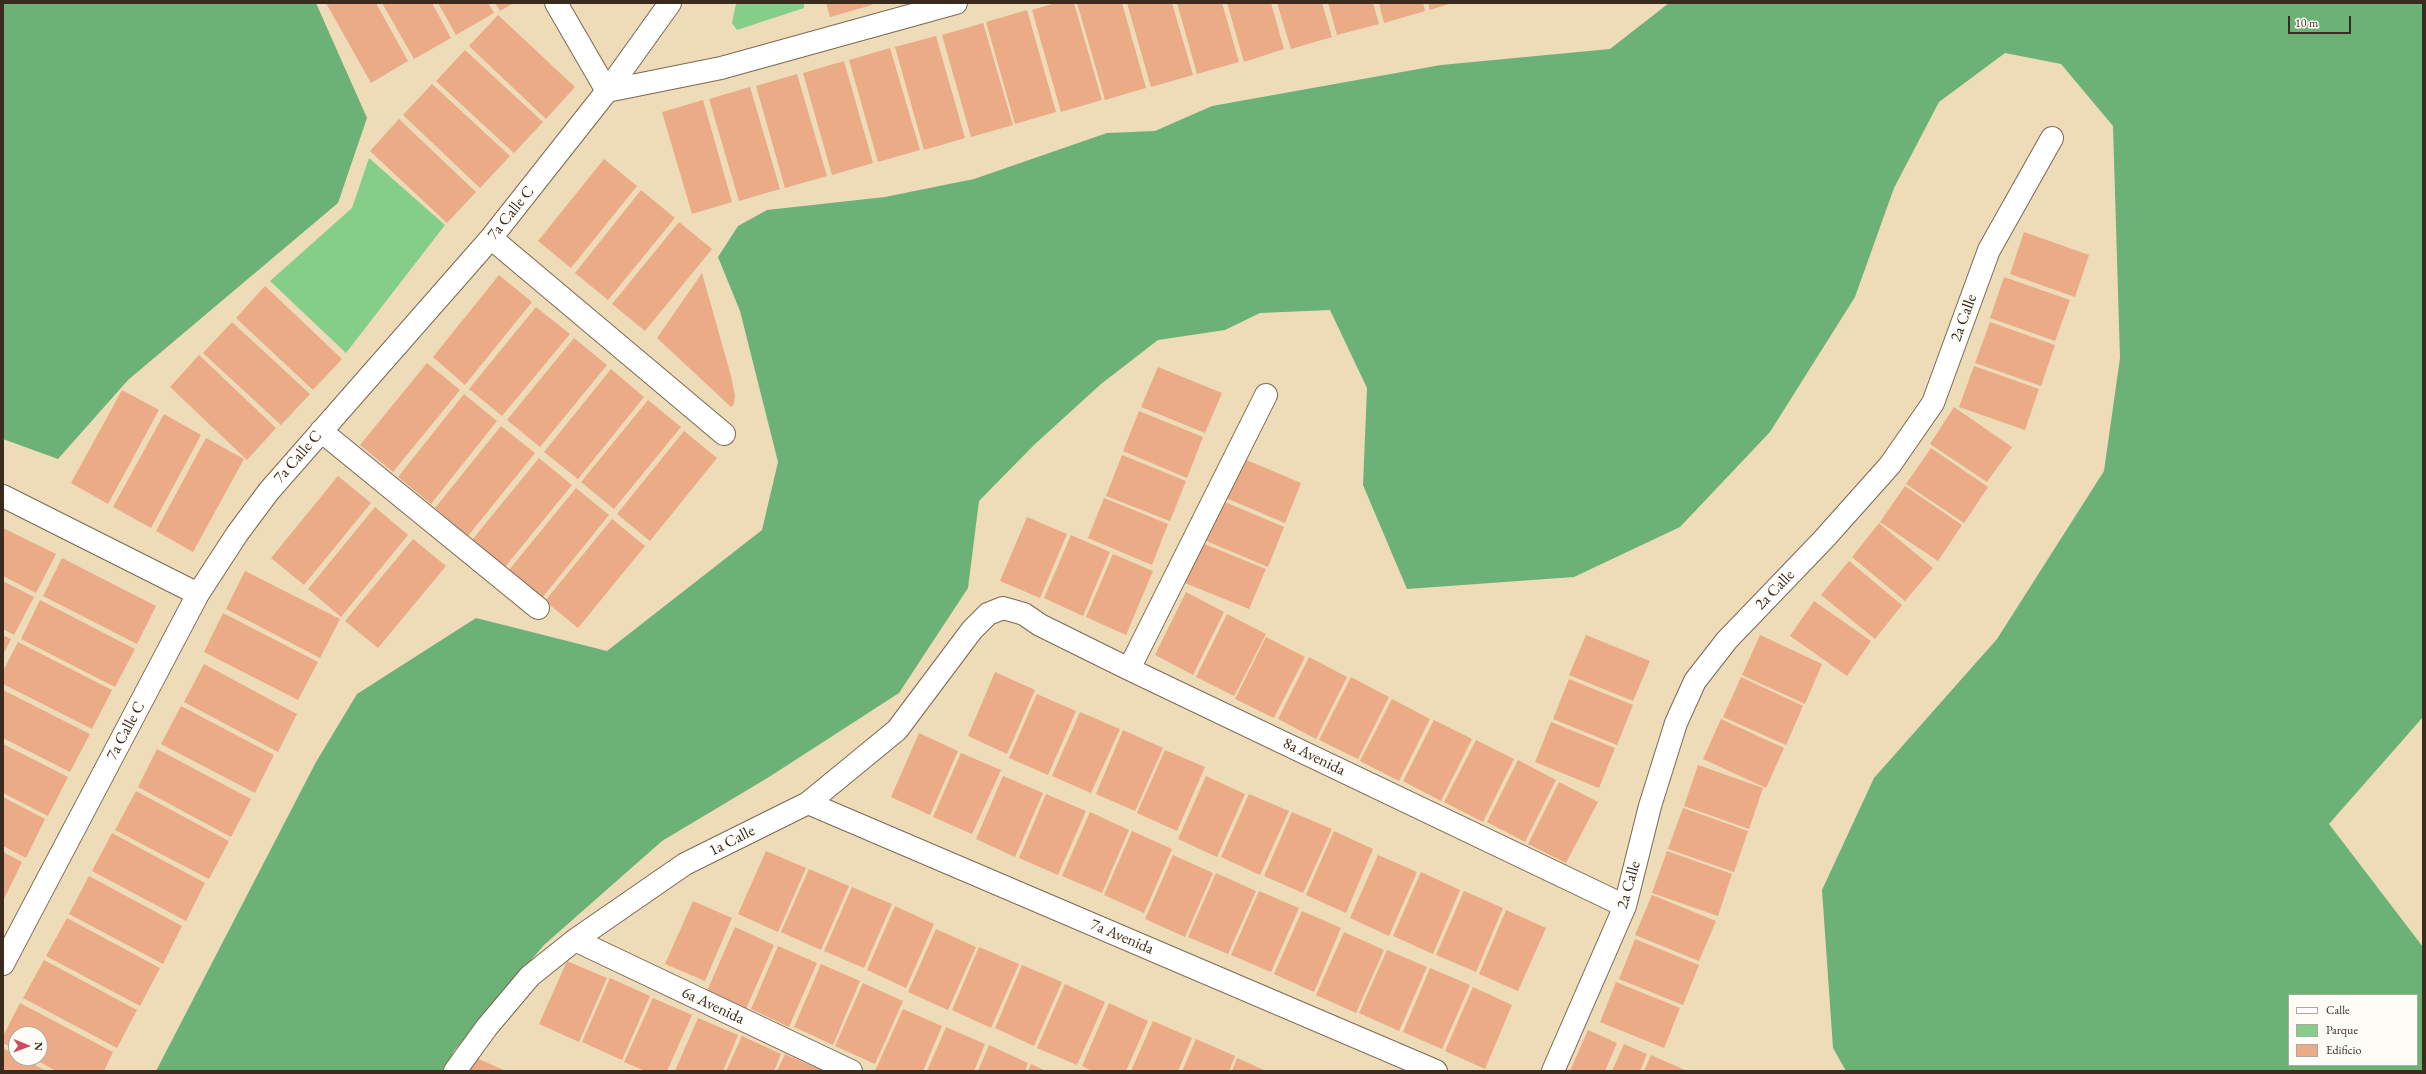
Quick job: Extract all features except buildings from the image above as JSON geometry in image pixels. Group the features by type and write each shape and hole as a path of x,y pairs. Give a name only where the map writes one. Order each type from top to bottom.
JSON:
{"street":[{"path":"556,3 607,91 721,68 956,3"},
{"name":"7a Calle C","path":"3,964 198,594 269,491 491,238 607,91 670,3"},
{"name":"2a Calle","path":"1553,1071 1625,906 1654,791 1676,723 1695,681 1727,640 1824,540 1890,465 1933,403 1989,250 2052,138"},
{"path":"491,238 724,434"},
{"path":"1129,669 1266,395"},
{"path":"321,431 538,608"},
{"path":"3,496 198,594"},
{"name":"8a Avenida","path":"1003,608 1024,614 1040,625 1129,669 1625,906"},
{"name":"1a Calle","path":"455,1071 487,1027 530,976 575,940 685,864 808,803 897,730 972,630 988,614 1003,608"},
{"name":"7a Avenida","path":"808,803 1436,1071"},
{"name":"6a Avenida","path":"575,940 851,1071"}],"green space":[{"path":"3,3 316,3 367,118 338,203 128,380 58,459 3,439"},
{"path":"736,3 804,3 804,8 737,30 732,23"},
{"path":"1669,3 2423,3 2423,717 2329,824 2423,947 2423,1071 1846,1071 1833,1048 1822,890 1874,778 1997,639 2104,471 2120,358 2113,126 2061,64 2005,53 1939,102 1894,188 1855,297 1770,432 1680,527 1574,577 1407,589 1363,485 1367,388 1330,310 1260,313 1225,330 1158,340 1101,384 1034,445 979,501 968,588 899,693 769,777 662,841 544,945 454,1051 444,1071 156,1071 316,762 357,694 476,618 607,651 762,530 778,462 740,311 718,257 738,226 767,210 885,197 974,179 1107,133 1155,131 1212,106 1441,65 1610,49"},
{"path":"369,158 445,225 346,353 270,281 352,208"}]}
